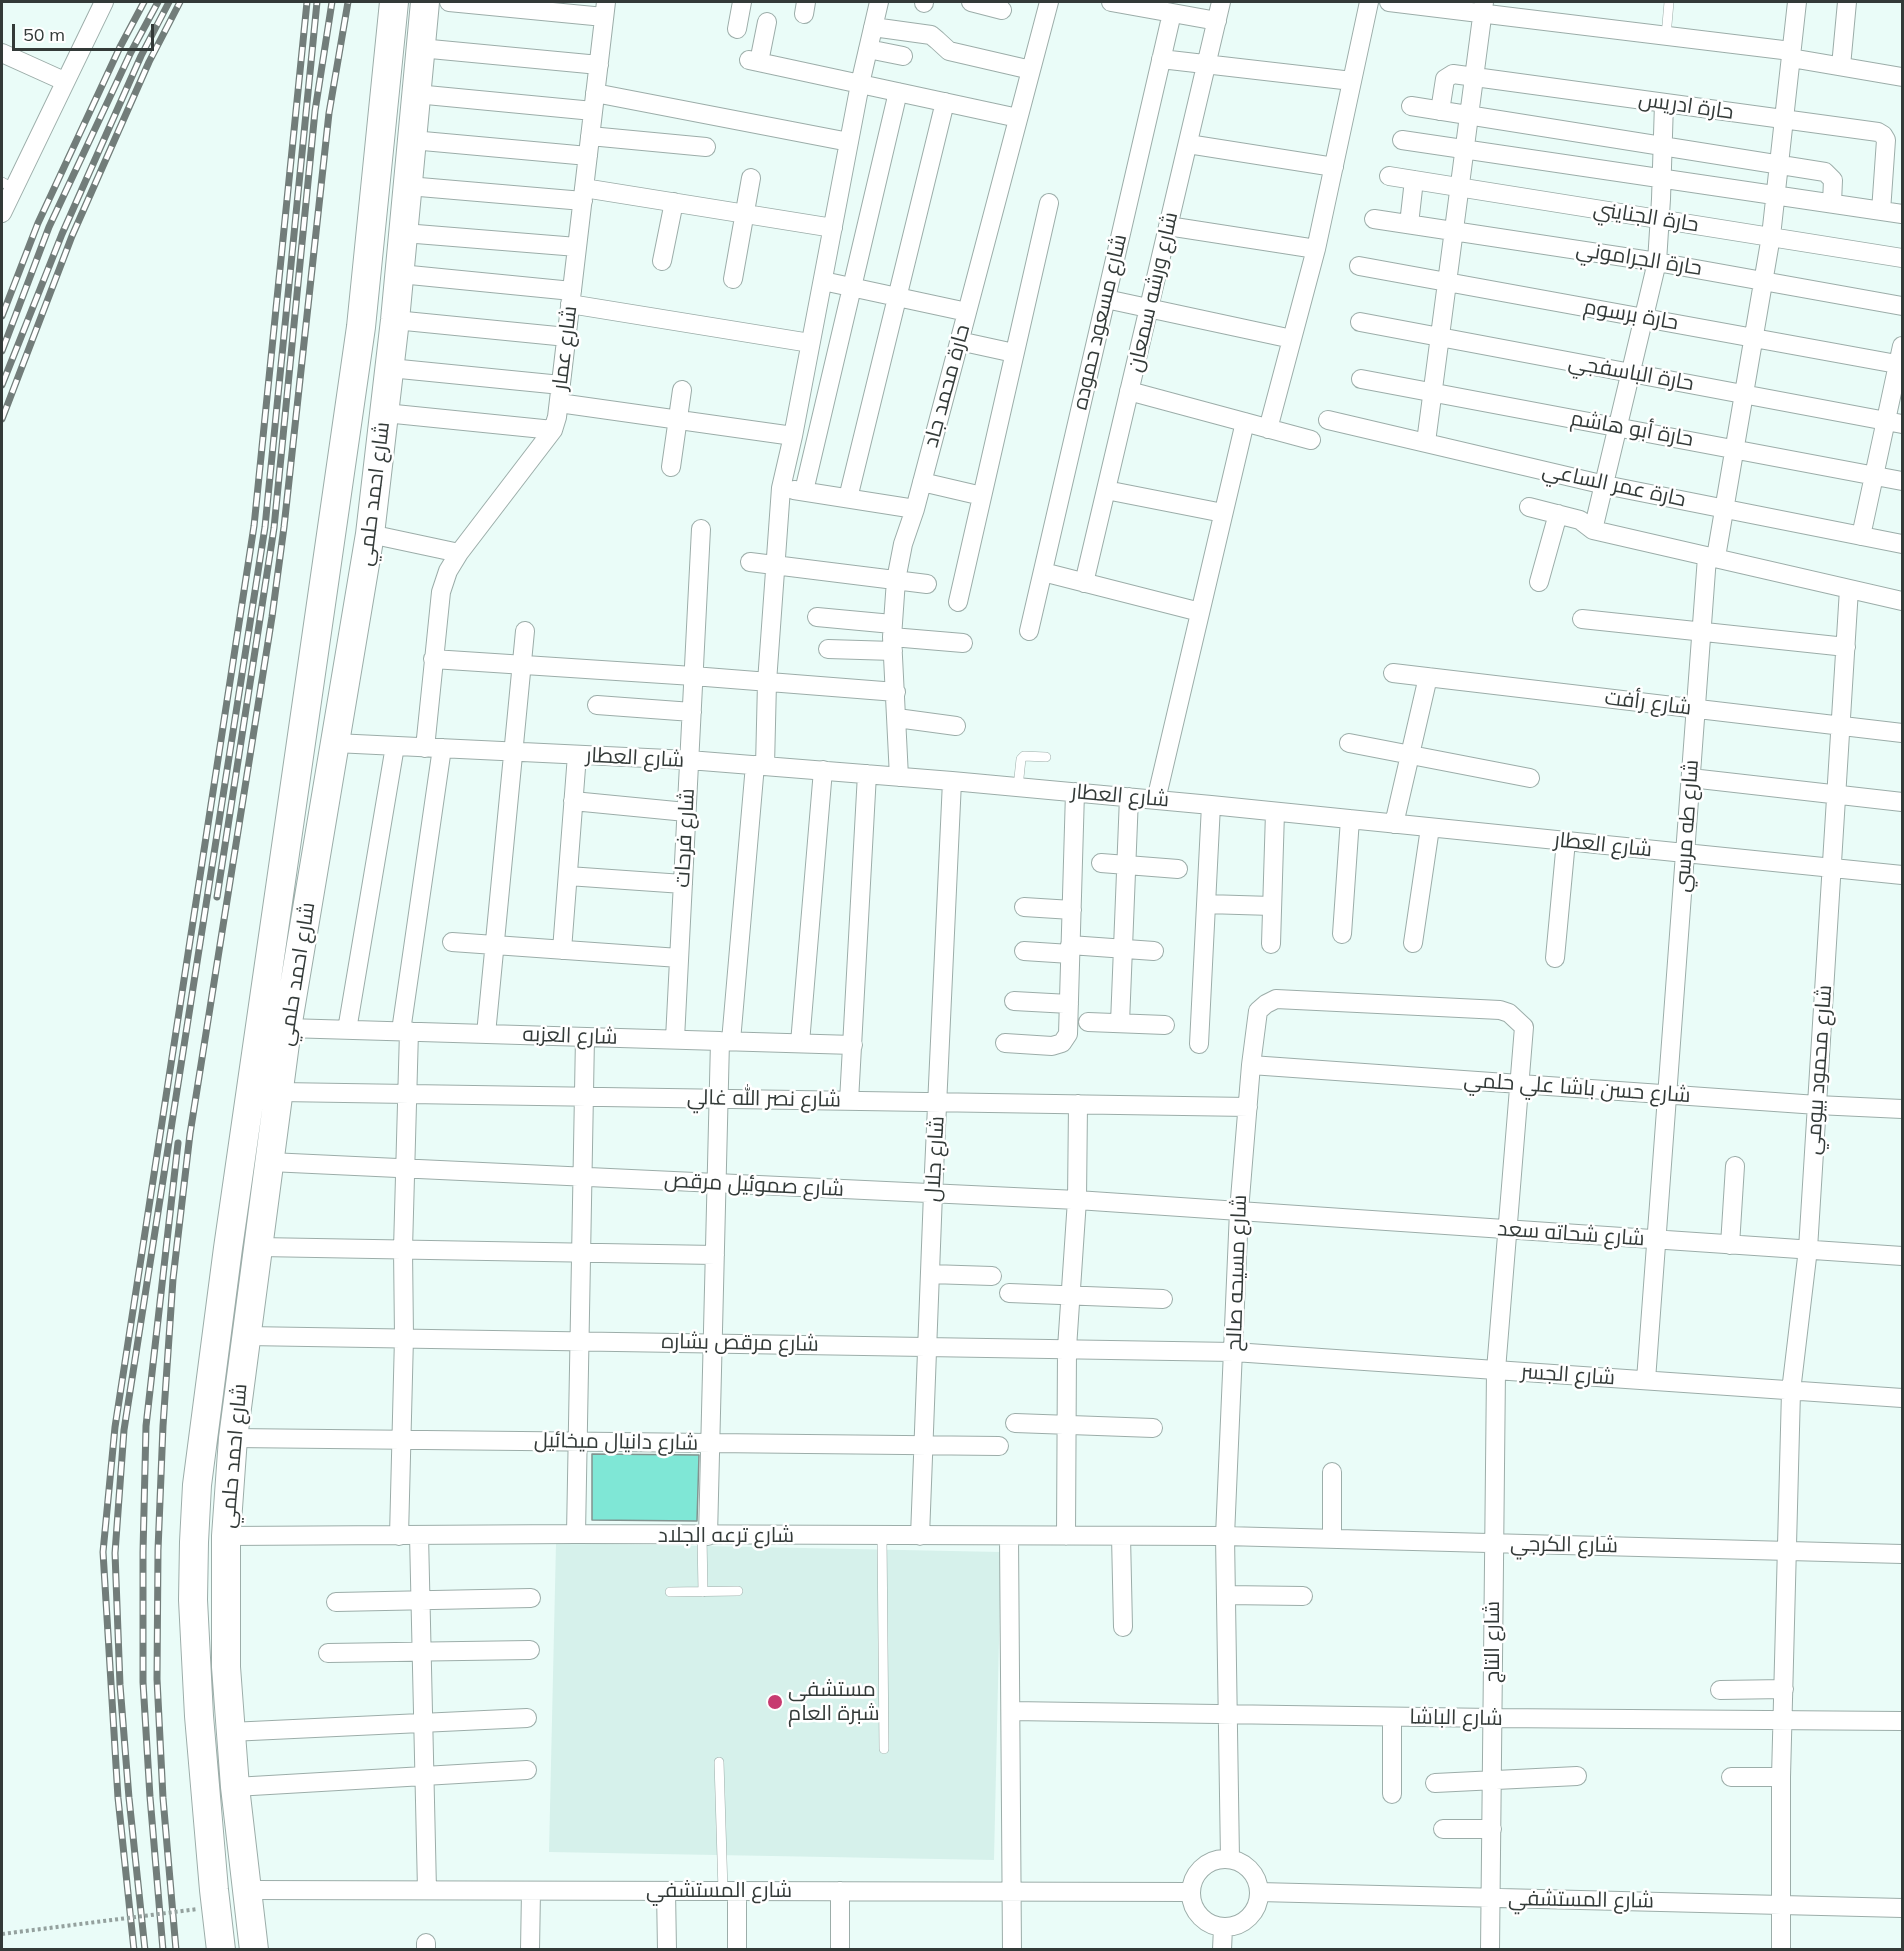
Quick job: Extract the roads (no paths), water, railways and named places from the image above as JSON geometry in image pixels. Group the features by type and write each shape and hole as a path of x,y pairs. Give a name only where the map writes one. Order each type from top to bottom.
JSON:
{"main road":[{"name":"شارع احمد حلمي","path":"221,1950 214,1890 195,1647 193,1577 197,1485 228,1248 361,327 394,2"},
{"name":"شارع احمد حلمي","path":"254,1950 230,1732 225,1612 226,1536 233,1438 287,1028 370,534 395,325 425,2"},
{"path":"361,327 395,325"}],"street":[{"path":"2,213 7,185 104,2"},
{"path":"449,2 605,9"},
{"path":"737,29 742,2"},
{"path":"705,1536 711,1443 718,1099 760,765 781,488 860,84 879,2"},
{"path":"971,2 1002,10"},
{"name":"حارة محمد جاد","path":"899,777 893,637 896,580 903,544 915,509 1049,2"},
{"path":"1111,2 1137,4 1217,21"},
{"name":"شارع ورشه سمعان","path":"1084,583 1221,2"},
{"path":"1268,429 1316,249 1368,2"},
{"path":"1389,2 1483,7 1791,55 1902,77"},
{"name":"شارع طه مرسي","path":"1646,1380 1701,632 1712,557 1724,508 1771,236 1797,2"},
{"path":"1841,66 1847,2"},
{"path":"1426,442 1483,7"},
{"name":"شارع عمار","path":"399,1536 407,1093 405,1031 433,748 434,659 441,592 448,571 459,553 553,430 557,417 605,9"},
{"name":"شارع مسعود حموده","path":"1029,631 1172,13"},
{"path":"767,22 754,61 1018,118"},
{"path":"873,27 931,36 949,51 1031,69"},
{"path":"420,48 599,65"},
{"path":"868,49 903,56"},
{"path":"2,52 64,81"},
{"path":"1161,59 1352,81"},
{"name":"حارة ادريس","path":"1440,111 1447,77 1453,74 1878,132 1883,135 1886,144 1881,211"},
{"path":"804,491 898,92"},
{"path":"595,93 849,142"},
{"path":"416,94 593,111"},
{"path":"848,498 945,102"},
{"path":"1593,530 1657,262 1664,103"},
{"path":"1411,106 1828,174 1833,180 1832,203"},
{"path":"590,136 706,147"},
{"path":"412,140 588,156"},
{"path":"1402,140 1902,214"},
{"path":"1188,144 1334,167"},
{"name":"حارة الجنايني","path":"1389,176 1902,258"},
{"path":"733,279 752,178"},
{"path":"1409,224 1414,180"},
{"path":"408,186 584,194 674,202 833,228"},
{"path":"662,261 674,202"},
{"path":"958,602 1048,203"},
{"name":"حارة الجراموني","path":"1374,219 1657,262 1902,306"},
{"path":"1168,226 1316,249"},
{"path":"404,233 577,247"},
{"name":"حارة برسوم","path":"1359,266 1645,318 1901,358"},
{"path":"400,274 571,298 810,344"},
{"path":"823,282 967,312"},
{"path":"1106,299 1292,339"},
{"name":"حارة الباسفجي","path":"1360,322 1894,423"},
{"path":"395,325 567,337"},
{"path":"959,341 1014,353"},
{"path":"1861,536 1874,476 1894,423 1901,358"},
{"path":"390,368 561,385"},
{"name":"حارة أبو هاشم","path":"1361,378 1902,481"},
{"path":"671,467 682,390"},
{"path":"1129,391 1311,440"},
{"path":"559,403 793,435"},
{"path":"385,413 553,430"},
{"name":"حارة عمر الساعي","path":"1328,420 1605,485 1902,544"},
{"path":"1156,800 1245,422"},
{"path":"922,482 982,496"},
{"path":"781,488 915,509"},
{"path":"1106,490 1223,513"},
{"path":"1529,507 1580,520 1593,530 1902,601"},
{"path":"1539,582 1558,514"},
{"name":"شارع فرحات","path":"675,1039 701,529"},
{"path":"370,534 459,553"},
{"path":"750,562 927,584"},
{"path":"1042,572 1200,612"},
{"name":"شارع محمود بيومي","path":"1781,1950 1781,1777 1791,1391 1808,1249 1849,589"},
{"path":"817,617 893,637 963,644"},
{"path":"1582,619 1846,647"},
{"path":"486,1034 525,631"},
{"path":"828,649 893,637"},
{"path":"434,659 896,692"},
{"name":"شارع رأفت","path":"1393,673 1902,733"},
{"path":"1394,824 1428,677"},
{"path":"597,705 692,712"},
{"path":"897,718 956,726"},
{"name":"شارع العطار","path":"335,743 689,760 823,770 1129,797 1902,875"},
{"path":"1349,744 1530,778"},
{"path":"347,1030 395,746"},
{"path":"562,950 577,755"},
{"path":"801,1043 823,770"},
{"path":"849,1101 867,774"},
{"path":"1691,778 1902,802"},
{"name":"شارع جلال","path":"920,1536 952,781"},
{"path":"1005,1043 1052,1046 1062,1043 1068,1034 1075,792"},
{"path":"1120,1023 1129,797"},
{"path":"573,801 686,812"},
{"path":"1199,1044 1211,805"},
{"path":"1271,944 1275,812"},
{"path":"1342,934 1350,819"},
{"path":"1413,943 1430,828"},
{"path":"1555,958 1566,842"},
{"path":"1101,863 1178,869"},
{"path":"568,876 682,884"},
{"path":"1206,904 1272,906"},
{"path":"1024,907 1071,910"},
{"path":"452,942 679,958"},
{"path":"1024,951 1123,949 1154,951"},
{"name":"شارع مسيحه صالح","path":"1230,1859 1225,1536 1239,1211 1251,1065 1258,1011 1276,999 1500,1010 1509,1013 1524,1027"},
{"path":"1014,1001 1069,1004"},
{"path":"1089,1022 1164,1026"},
{"name":"شارع التاج","path":"1490,1950 1496,1370 1524,1027"},
{"name":"شارع العزبه","path":"287,1028 853,1045"},
{"path":"576,1534 585,1037"},
{"name":"شارع حسن باشا علي حلمي","path":"1251,1065 1667,1095 1902,1109"},
{"name":"شارع نصر الله غالي","path":"280,1092 1248,1107"},
{"path":"1066,1536 1067,1348 1077,1200 1078,1104"},
{"name":"شارع صموئيل مرقص","path":"270,1162 1077,1200 1239,1211"},
{"path":"1730,1245 1735,1166"},
{"name":"شارع شحاته سعد","path":"1239,1211 1902,1256"},
{"path":"259,1247 715,1256"},
{"path":"930,1274 992,1276"},
{"path":"1009,1293 1163,1299"},
{"name":"شارع مرقص بشاره","path":"246,1336 1234,1352"},
{"name":"شارع الجسر","path":"1234,1352 1902,1398"},
{"path":"1016,1423 1153,1428"},
{"name":"شارع دانيال ميخائيل","path":"233,1438 999,1446"},
{"path":"1332,1472 1332,1538"},
{"name":"شارع ترعه الجلاد","path":"226,1536 576,1534 1225,1536"},
{"path":"419,1535 427,1890"},
{"path":"1010,1536 1012,1950"},
{"path":"1121,1536 1123,1627"},
{"name":"شارع الكرجي","path":"1225,1536 1902,1554"},
{"path":"1226,1595 1304,1596"},
{"path":"336,1602 531,1598"},
{"path":"328,1653 530,1650"},
{"path":"1720,1690 1784,1689"},
{"name":"شارع الباشا","path":"1011,1711 1902,1721"},
{"path":"1392,1717 1392,1794"},
{"path":"230,1732 527,1718"},
{"path":"235,1787 526,1770"},
{"path":"1435,1783 1577,1776"},
{"path":"1731,1777 1781,1777"},
{"path":"1443,1829 1492,1828"},
{"path":"1230,1859 1247,1866 1254,1873 1259,1892 1255,1910 1249,1917 1232,1926 1223,1927 1213,1925 1196,1912 1190,1892 1196,1874 1202,1866 1211,1861 1230,1859"},
{"name":"شارع المستشفي","path":"248,1890 1190,1892"},
{"path":"530,1950 531,1891"},
{"path":"666,1891 667,1950"},
{"path":"730,1891 737,1950"},
{"path":"840,1891 840,1950"},
{"name":"شارع المستشفي","path":"1259,1892 1902,1908"},
{"path":"1222,1950 1223,1927"}],"lane":[{"path":"1665,36 1669,2"},
{"path":"1017,787 1021,759 1024,756 1046,757"},
{"path":"703,1592 705,1536"},
{"path":"882,1536 884,1749"},
{"path":"670,1592 738,1591"},
{"path":"719,1762 730,1891"}],"railway":[{"path":"2,316 38,223 120,47 144,2"},
{"path":"2,351 49,227 131,52 158,2"},
{"path":"2,385 62,234 141,56 169,2"},
{"path":"2,419 72,236 149,62 180,2"},
{"path":"134,1950 118,1798 103,1552 115,1427 254,526 307,2"},
{"path":"145,1950 120,1685 115,1553 124,1430 265,527 317,2"},
{"path":"217,897 274,528 315,111 332,2"},
{"path":"176,1950 163,1798 157,1679 158,1550 163,1426 173,1279 190,1134 272,617 284,527 329,113 348,2"},
{"path":"163,1950 143,1682 143,1552 146,1426 178,1143"}],"place":[{"name":"مستشفى شبرة العام","path":"775,1702"}]}
